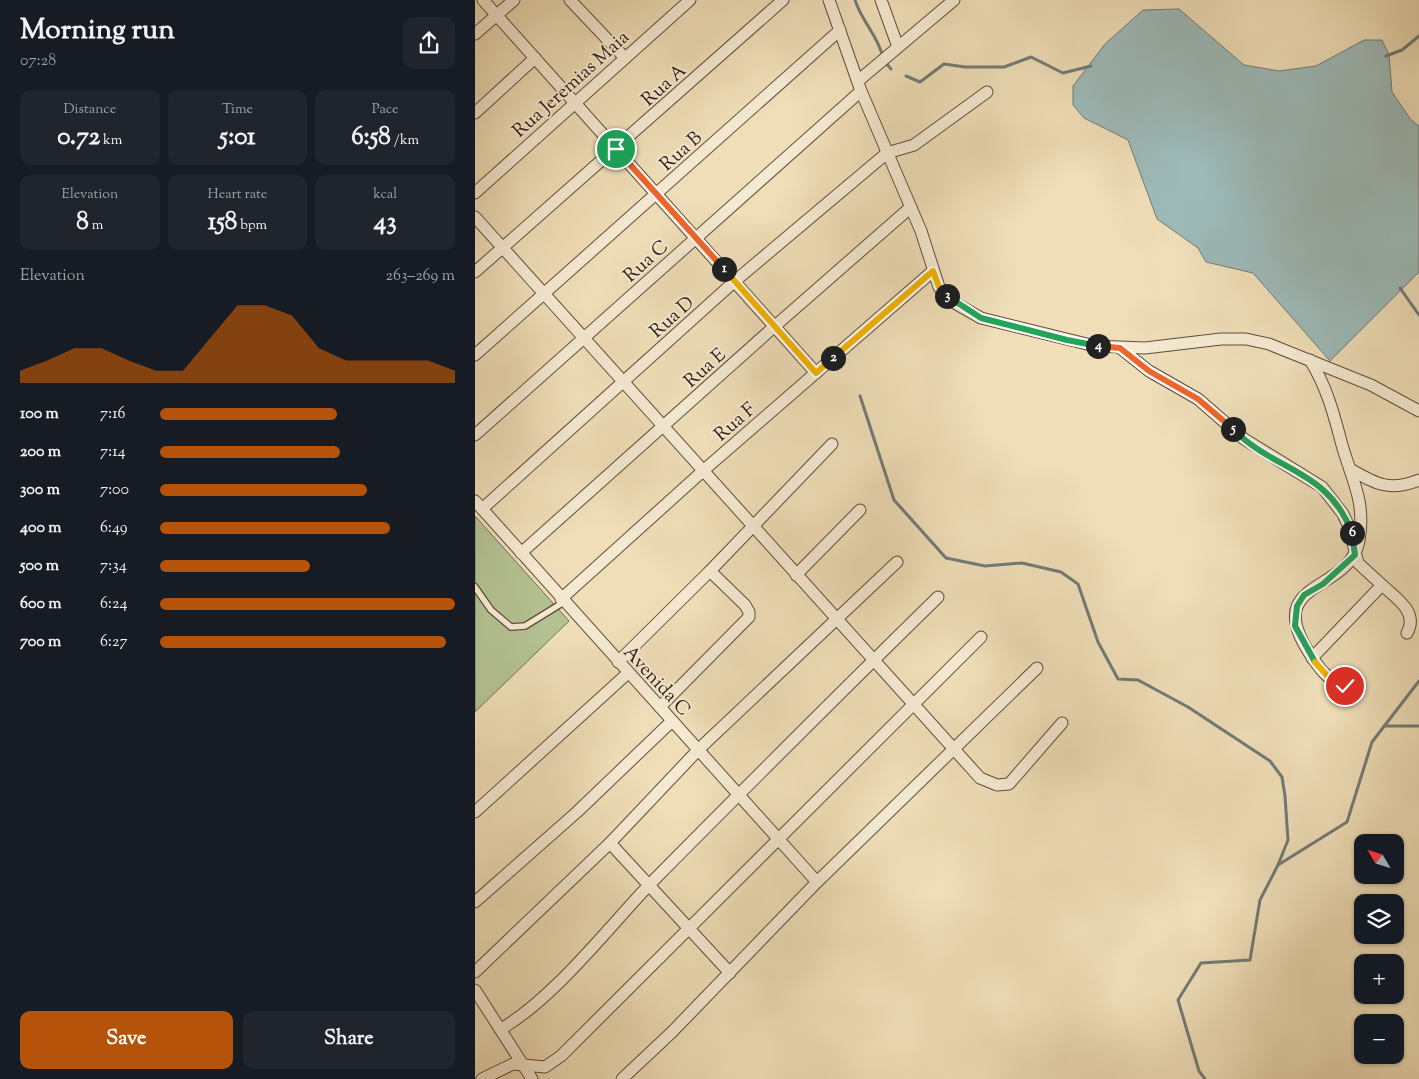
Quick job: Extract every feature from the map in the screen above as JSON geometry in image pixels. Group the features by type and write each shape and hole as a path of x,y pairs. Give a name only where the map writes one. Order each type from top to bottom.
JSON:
{"street":[{"path":"483,0 816,373"},
{"path":"475,34 514,0"},
{"path":"570,0 625,58"},
{"name":"Rua Jeremias Maia","path":"475,193 689,0"},
{"name":"Rua A","path":"475,272 783,0"},
{"path":"829,0 859,86 921,231 933,271 944,294 965,310 981,318 1067,340 1120,348 1246,339 1269,344 1390,393 1419,411"},
{"path":"881,0 898,48"},
{"name":"Rua C","path":"475,435 696,238 898,48 954,0"},
{"name":"Rua B","path":"475,355 839,30"},
{"path":"475,113 535,58"},
{"path":"887,153 914,146 987,92"},
{"name":"Rua D","path":"478,505 887,153"},
{"name":"Rua E","path":"521,553 911,207"},
{"path":"475,217 980,778 997,785 1009,784 1062,723"},
{"name":"Rua F","path":"563,601 704,470 933,271"},
{"path":"1120,348 1149,371 1198,399 1244,439 1323,487 1343,514 1352,534 1358,563 1409,612 1411,626 1407,633"},
{"path":"1311,360 1327,393 1358,490 1361,517 1355,555 1323,584 1304,595 1297,606 1295,626 1312,658 1325,675 1345,686"},
{"path":"618,662 710,571 832,444"},
{"path":"1351,469 1376,484 1386,486 1397,487 1419,480"},
{"name":"Avenida C","path":"478,505 817,882"},
{"path":"796,575 860,510"},
{"path":"475,972 609,843 699,750 897,562"},
{"path":"660,707 749,617 749,612 745,605 710,571"},
{"path":"1312,658 1382,585"},
{"path":"501,1029 515,1021 536,1002 873,660 938,597"},
{"path":"482,1079 501,1069 521,1064 539,1068 551,1065 623,997 778,838 981,637"},
{"path":"622,1079 672,1032 817,882 1037,668"},
{"path":"475,812 628,673"},
{"path":"475,902 577,812 672,721"},
{"path":"609,843 730,973"},
{"path":"475,990 532,1079"}],"lane":[{"path":"475,587 491,610 511,627 525,626 563,601"}],"green space":[{"path":"475,516 569,621 475,712"}],"water":[{"path":"1179,9 1244,65 1279,71 1316,66 1364,40 1382,40 1389,55 1392,92 1411,120 1419,126 1419,272 1330,361 1253,273 1206,262 1198,248 1157,219 1128,140 1084,118 1073,105 1073,86 1105,44 1143,10"}],"waterway":[{"path":"855,0 861,15 877,41 883,57"},
{"path":"1386,56 1402,50 1419,36"},
{"path":"906,76 920,82 944,64 965,67 1004,67 1031,57 1063,73 1091,66"},
{"path":"885,62 891,69"},
{"path":"1400,288 1419,315"},
{"path":"860,396 894,500 946,558 985,566 1022,563 1061,572 1078,584 1098,642 1118,679 1138,680 1188,707 1270,761 1282,777 1285,796 1288,840 1278,865"},
{"path":"1205,1079 1199,1071 1178,1000 1201,963 1250,960 1260,900 1278,865 1347,822 1372,742 1419,681"},
{"path":"1384,726 1419,726"}],"route":[{"path":"616,149 816,373 933,271 944,294 965,310 981,318 1067,340 1095,346 1120,348 1125,354 1149,371 1198,399 1223,418 1244,439 1323,487 1343,514 1352,534 1355,555 1323,584 1304,595 1295,611 1295,626 1298,635 1317,667 1331,680 1345,686"}]}
